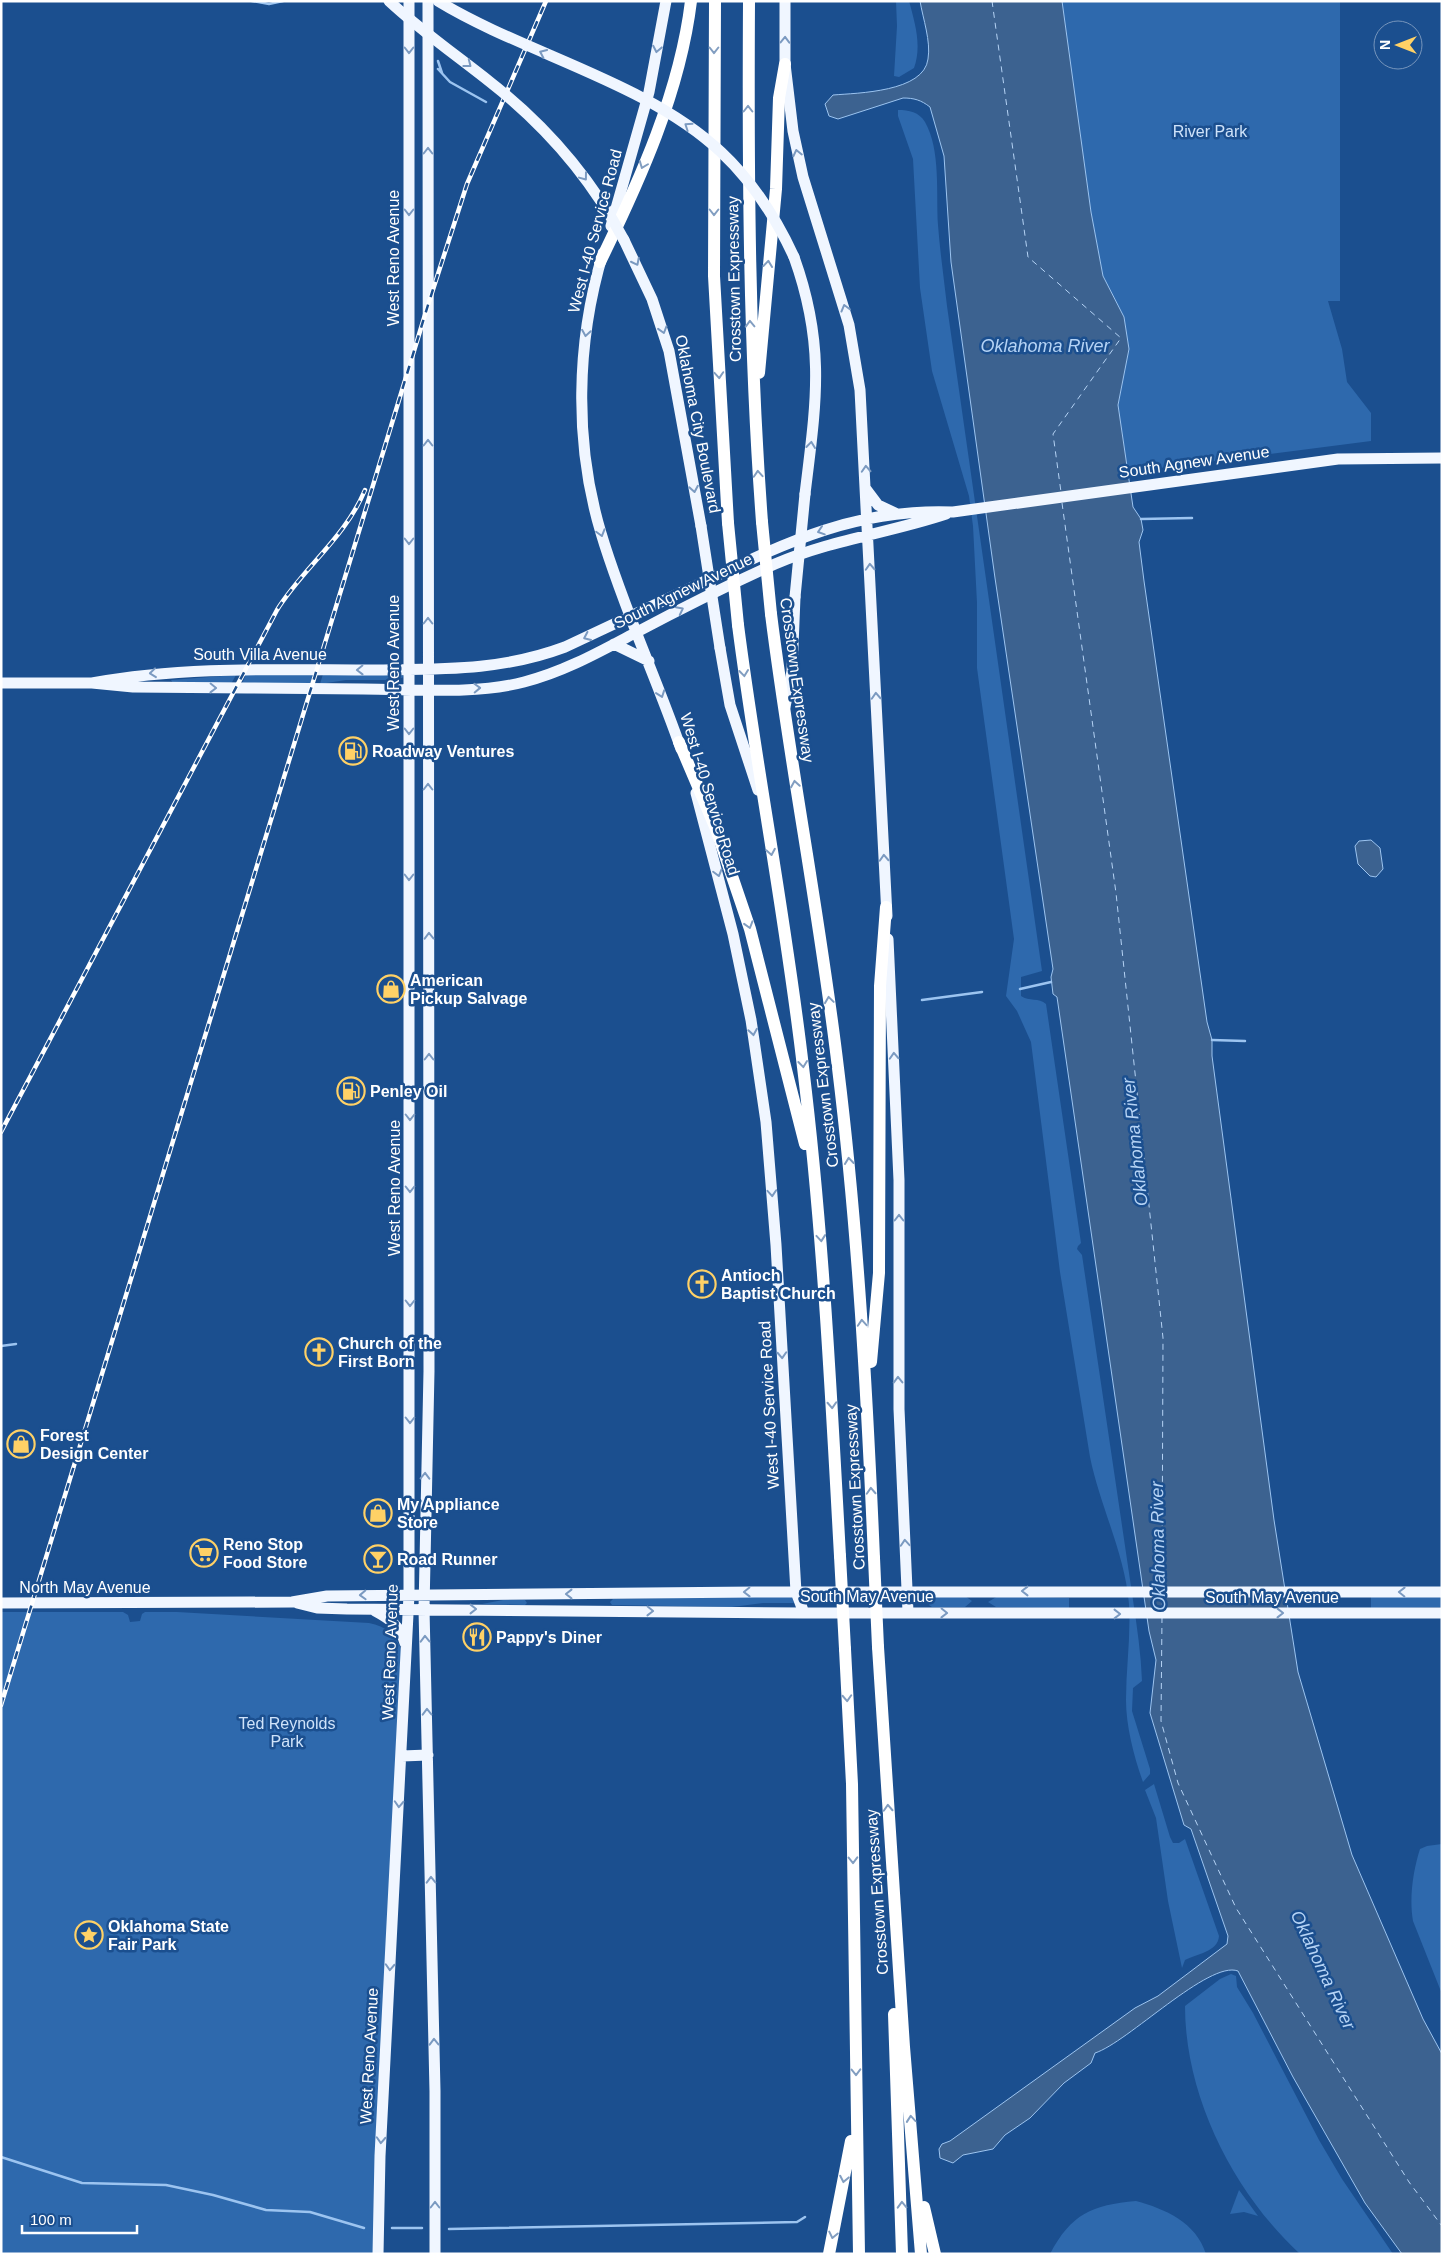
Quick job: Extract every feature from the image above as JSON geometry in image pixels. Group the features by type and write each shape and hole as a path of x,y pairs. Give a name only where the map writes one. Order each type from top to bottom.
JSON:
{"highway":[{"path":"600,262 624,213 668,102 685,40 691,1"},
{"name":"Crosstown Expressway","path":"715,1 714,276 728,523 738,625 763,804 786,944 817,1190 827,1315 852,1793 856,2114"},
{"name":"Crosstown Expressway","path":"749,1 748,229 755,425 762,522 771,614 784,713 838,1066 859,1275 868,1406 878,1647 889,1827 915,2168"},
{"path":"755,425 776,189 779,98 785,64"},
{"path":"679,742 716,830 750,929 817,1190"},
{"path":"868,1406 878,1273 880,986 886,907"},
{"path":"889,1827 902,2254"},
{"path":"856,2114 859,2254"},
{"path":"829,2254 856,2114"},
{"path":"915,2168 921,2254"},
{"path":"915,2168 935,2254"},
{"path":"858,2229 863,2254"}],"main road":[{"name":"Oklahoma City Boulevard","path":"389,1 511,99 556,141 600,199 624,240 652,299 669,351 730,705 763,804"},
{"name":"West Reno Avenue","path":"378,2254 380,2156 409,1609 409,1"},
{"name":"West Reno Avenue","path":"428,1 429,1371 424,1609 435,2081 435,2254"},
{"path":"438,1 484,25 626,91 689,126 721,152 747,180 777,223 794,257 810,310 816,354 816,404 795,597 792,671 784,713"},
{"name":"West I-40 Service Road","path":"666,1 649,92 600,262 584,344 583,430 590,486 600,531 679,742 708,834 734,934 760,1074 774,1211 796,1592 804,1613"},
{"path":"785,1 785,64 793,131 803,177 841,292 856,357 863,424 899,1180 899,1409 908,1612"},
{"name":"South Agnew Avenue","path":"428,669 496,666 538,657 565,648 775,548 840,525 868,518 918,511 952,512 1338,459 1442,458"},
{"path":"866,489 878,504 894,513"},
{"path":"409,492 428,492"},
{"name":"South Agnew Avenue","path":"428,689 490,688 524,682 544,676 614,644 776,564 810,550 920,523 952,512"},
{"path":"614,644 649,661"},
{"path":"538,657 544,676"},
{"name":"South Villa Avenue","path":"92,683 187,670 428,669"},
{"name":"South Villa Avenue","path":"1,683 92,683 133,687 428,689"},
{"path":"410,822 428,822"},
{"path":"410,835 428,835"},
{"name":"South May Avenue","path":"169,1603 292,1602 327,1596 409,1595 908,1591 1442,1592"},
{"name":"South May Avenue","path":"292,1602 317,1608 371,1609 1068,1614 1442,1613"},
{"name":"North May Avenue","path":"1,1603 169,1603"},
{"path":"371,1609 395,1624 402,1633 407,1650"},
{"path":"402,1756 428,1755"}],"green space":[{"path":"896,1 909,1 918,43 914,68 899,77 894,76 897,26"},
{"name":"River Park","path":"1062,1 1340,1 1340,301 1328,301 1342,349 1347,382 1371,413 1371,441 1128,472 1118,405 1129,349 1124,317 1103,276 1091,212"},
{"path":"898,110 913,112 923,119 930,133 936,159 938,225 947,306 1042,971 1021,977 1021,996 1046,1004 1081,1243 1077,1249 1082,1255 1139,1640 1142,1681 1133,1688 1132,1711 1150,1769 1150,1774 1143,1782 1131,1741 1126,1710 1129,1640 1127,1585 1118,1548 1090,1457 1060,1272 1031,1042 1017,1011 1006,996 1014,939 977,668 977,603 973,526 969,496 932,371 920,288 913,159 898,116"},
{"path":"246,674 313,674 310,684 242,684"},
{"path":"323,674 401,675 404,677 395,680 346,680 320,684"},
{"path":"236,675 231,684 173,683 171,680"},
{"path":"792,1596 794,1603 763,1603 732,1607 612,1605 610,1602 613,1599"},
{"path":"931,1596 965,1596 972,1601 965,1607 932,1607 929,1605"},
{"path":"998,1596 1069,1598 1069,1608 996,1607 988,1602"},
{"path":"1371,1597 1442,1597 1442,1607 1371,1608"},
{"path":"503,1600 525,1600 527,1603 525,1605 482,1604"},
{"name":"Oklahoma State Fair Park","path":"1,1612 123,1612 128,1615 130,1622 140,1621 142,1614 145,1612 177,1612 369,1623 380,1626 390,1632 397,1640 402,1651 373,2254 1,2254"},
{"path":"1154,1784 1173,1843 1179,1843 1185,1839 1219,1936 1215,1946 1206,1952 1185,1960 1182,1968 1168,1901 1156,1818 1145,1790"},
{"path":"1442,1844 1442,1994 1413,1921 1411,1903 1415,1866 1420,1849"},
{"path":"1231,1974 1236,1976 1237,1987 1253,2013 1319,2140 1342,2179 1393,2254 1300,2254 1276,2230 1254,2202 1235,2173 1218,2141 1204,2108 1194,2075 1187,2040 1185,2006 1220,1979"},
{"path":"1239,2190 1258,2216 1244,2212 1230,2214"},
{"path":"1136,2201 1158,2208 1178,2218 1195,2233 1206,2254 1050,2254 1066,2229 1084,2214 1107,2205"}],"water":[{"name":"Oklahoma River","path":"920,1 1062,1 1091,212 1103,276 1124,317 1129,349 1118,405 1133,507 1141,519 1143,530 1139,542 1144,581 1207,1022 1212,1040 1212,1056 1274,1520 1298,1672 1352,1855 1423,2019 1442,2054 1442,2254 1402,2254 1365,2203 1293,2077 1238,1971 1225,1971 1188,1989 1127,2034 1095,2053 1091,2063 1064,2083 1030,2118 1005,2135 993,2149 963,2155 953,2163 940,2158 939,2149 942,2144 950,2141 1135,2008 1158,1996 1227,1944 1228,1936 1191,1829 1184,1825 1150,1713 1156,1660 1149,1631 1057,997 1053,994 1051,977 1053,969 995,578 951,262 944,156 930,107 920,101 903,98 838,119 829,116 825,104 833,95 888,89 903,84 915,78 924,70 929,52"},
{"path":"1371,840 1380,848 1383,869 1376,877 1370,876 1358,864 1355,846 1359,841"}],"waterway":[{"path":"252,1 269,4 283,1"},
{"path":"438,61 442,73"},
{"path":"438,69 450,82 486,102"},
{"path":"1141,519 1192,518"},
{"path":"1020,989 1051,982"},
{"path":"922,1000 982,992"},
{"path":"1212,1040 1245,1041"},
{"path":"1,1346 16,1344"},
{"path":"1,2157 82,2183 166,2185 213,2195 266,2210 310,2212 364,2228"},
{"path":"449,2229 797,2222 805,2217"},
{"path":"392,2228 422,2228"}],"ferry route":[{"path":"992,1 1028,257 1121,338 1053,434 1061,492"},
{"path":"1062,503 1116,893 1163,1338 1162,1588"},
{"path":"1162,1597 1162,1608"},
{"path":"1162,1617 1161,1721 1178,1783 1236,1908 1409,2182 1442,2226"}],"railway":[{"path":"1,1705 428,305 467,184 546,1"},
{"path":"1,1132 277,610 299,580 335,538 357,507 365,490"}],"place":[{"name":"Roadway Ventures","path":"353,751"},
{"name":"American Pickup Salvage","path":"391,989"},
{"name":"Penley Oil","path":"351,1091"},
{"name":"Antioch Baptist Church","path":"702,1284"},
{"name":"Church of the First Born","path":"319,1352"},
{"name":"Forest Design Center","path":"21,1444"},
{"name":"My Appliance Store","path":"378,1513"},
{"name":"Reno Stop Food Store","path":"204,1553"},
{"name":"Road Runner","path":"378,1559"},
{"name":"Pappy's Diner","path":"477,1637"},
{"name":"Oklahoma State Fair Park","path":"89,1935"}],"park label":[{"name":"Ted Reynolds Park","path":"287,1732"}]}
